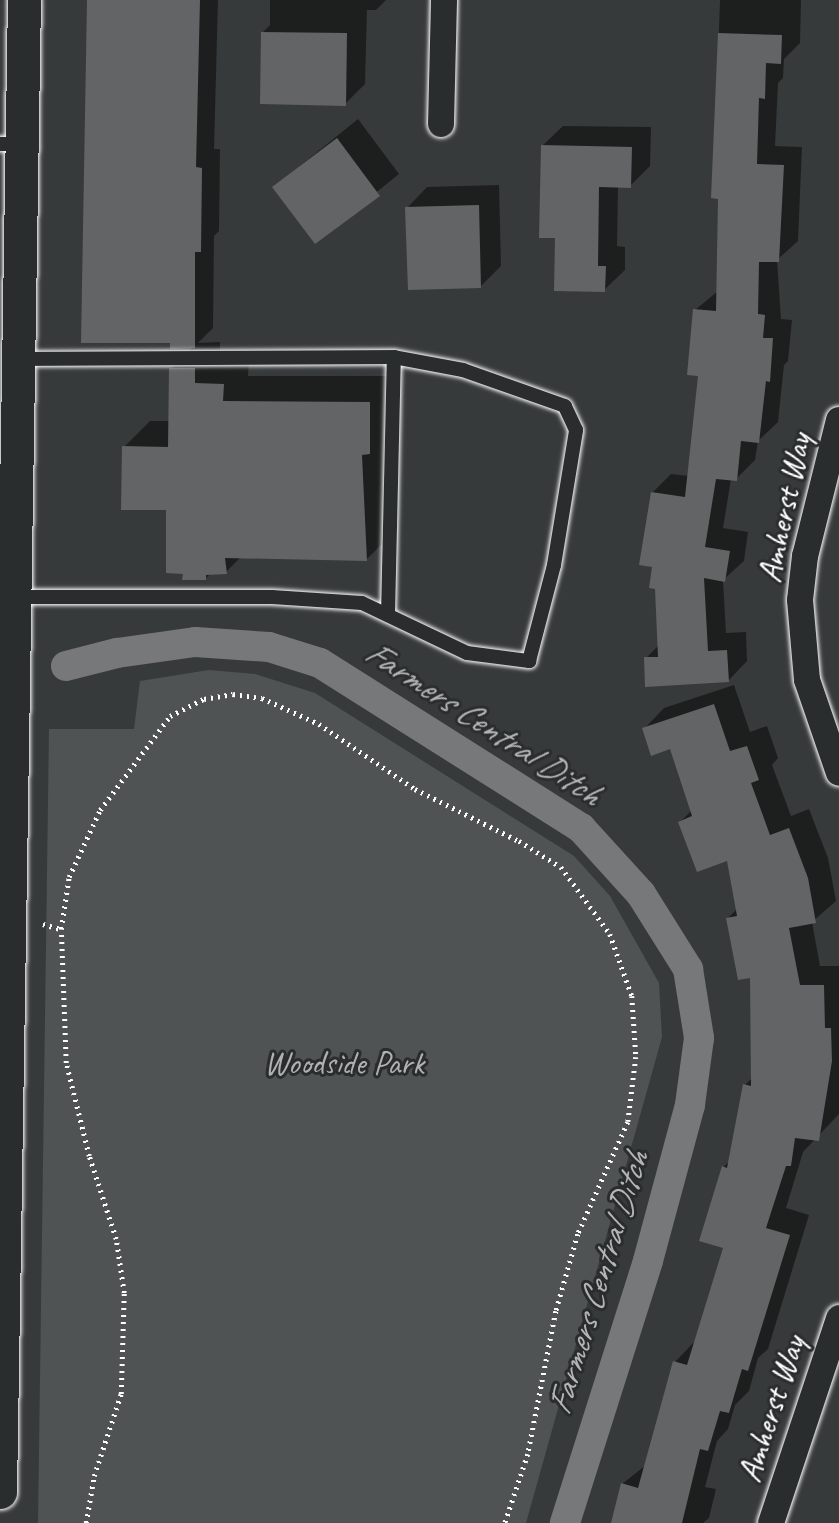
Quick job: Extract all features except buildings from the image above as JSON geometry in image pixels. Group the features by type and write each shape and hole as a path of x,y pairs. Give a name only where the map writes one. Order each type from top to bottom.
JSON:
{"street":[{"path":"0,1492 4,923 15,597 11,144 24,0"},
{"path":"440,124 444,0"},
{"name":"Amherst Way","path":"839,420 805,556 800,600 807,680 816,715 839,773"},
{"name":"Amherst Way","path":"771,1523 839,1318"}],"lane":[{"path":"388,615 394,357"},
{"path":"12,370 394,357 463,370 565,405 576,430 554,565 529,661 467,653 362,603 272,597 15,597"}],"path":[{"path":"86,1523 94,1476 121,1394 124,1293 117,1239 89,1156 66,1063 61,929 69,877 100,810 170,716 204,699 233,694 262,698 320,724 415,789 519,841 561,867 610,934 632,996 636,1057 628,1122 578,1234 556,1311 528,1454 505,1523"},
{"path":"44,924 61,929"}],"green space":[{"name":"Woodside Park","path":"209,670 255,674 315,693 574,856 610,896 659,983 662,1037 526,1523 38,1523 49,729 134,729 140,681"}],"waterway":[{"name":"Farmers Central Ditch","path":"66,666 117,653 195,642 269,647 320,663 581,828 641,894 688,969 699,1038 690,1105 648,1261 565,1523"}]}
